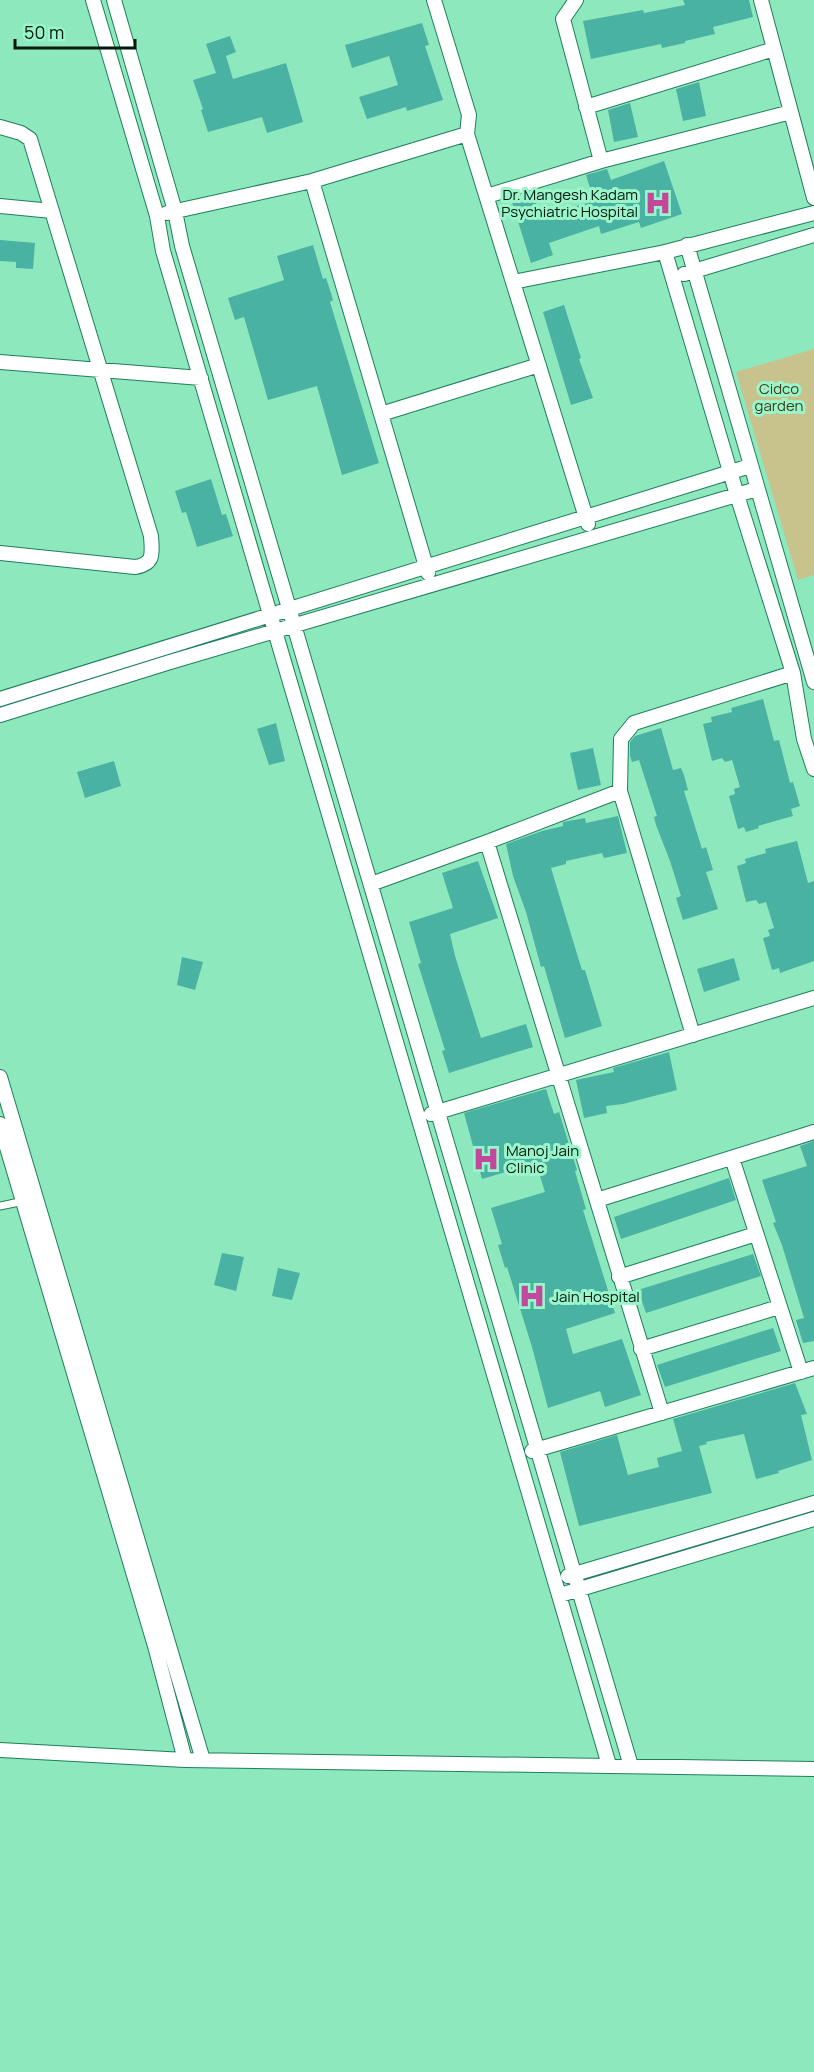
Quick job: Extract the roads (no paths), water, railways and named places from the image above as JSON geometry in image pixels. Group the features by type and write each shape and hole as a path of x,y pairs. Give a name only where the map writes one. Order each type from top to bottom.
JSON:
{"street":[{"path":"93,0 157,216 164,251 201,378 609,1765"},
{"path":"114,0 175,211 182,246 631,1766"},
{"path":"434,0 469,116 467,134 592,538"},
{"path":"576,0 563,20 601,161"},
{"path":"761,0 814,198"},
{"path":"586,107 774,49"},
{"path":"487,196 601,161 791,112"},
{"path":"0,126 15,130 30,139 151,536 152,553 145,566 135,567 0,553"},
{"path":"157,216 312,181 467,134"},
{"path":"312,181 432,585"},
{"path":"0,206 52,211"},
{"path":"513,282 665,252 814,213"},
{"path":"673,277 814,235"},
{"path":"687,245 814,684 795,688"},
{"path":"665,252 730,472 793,673 804,739 814,769"},
{"path":"0,362 201,378"},
{"path":"381,414 539,365"},
{"path":"0,699 750,466"},
{"path":"0,715 275,631 757,489"},
{"path":"693,1035 620,791 621,739 634,723 793,673"},
{"path":"800,710 814,706"},
{"path":"371,884 620,791"},
{"path":"328,810 348,805"},
{"path":"488,842 662,1413"},
{"path":"419,1117 813,1001"},
{"path":"0,1077 30,1199 185,1760"},
{"path":"0,1124 30,1199 202,1760"},
{"path":"597,1200 814,1132"},
{"path":"518,1456 807,1370 779,1307 732,1158"},
{"path":"619,1277 756,1234"},
{"path":"641,1349 779,1307"},
{"path":"555,1580 814,1503"},
{"path":"560,1595 814,1519"},
{"path":"0,1750 185,1760 814,1769"}],"lane":[{"path":"0,1206 30,1199"}],"place":[{"name":"Dr. Mangesh Kadam Psychiatric Hospital","path":"658,203"},
{"name":"Manoj Jain Clinic","path":"486,1159"},
{"name":"Jain Hospital","path":"532,1296"}],"park label":[{"name":"Cidco garden","path":"779,396"}]}
